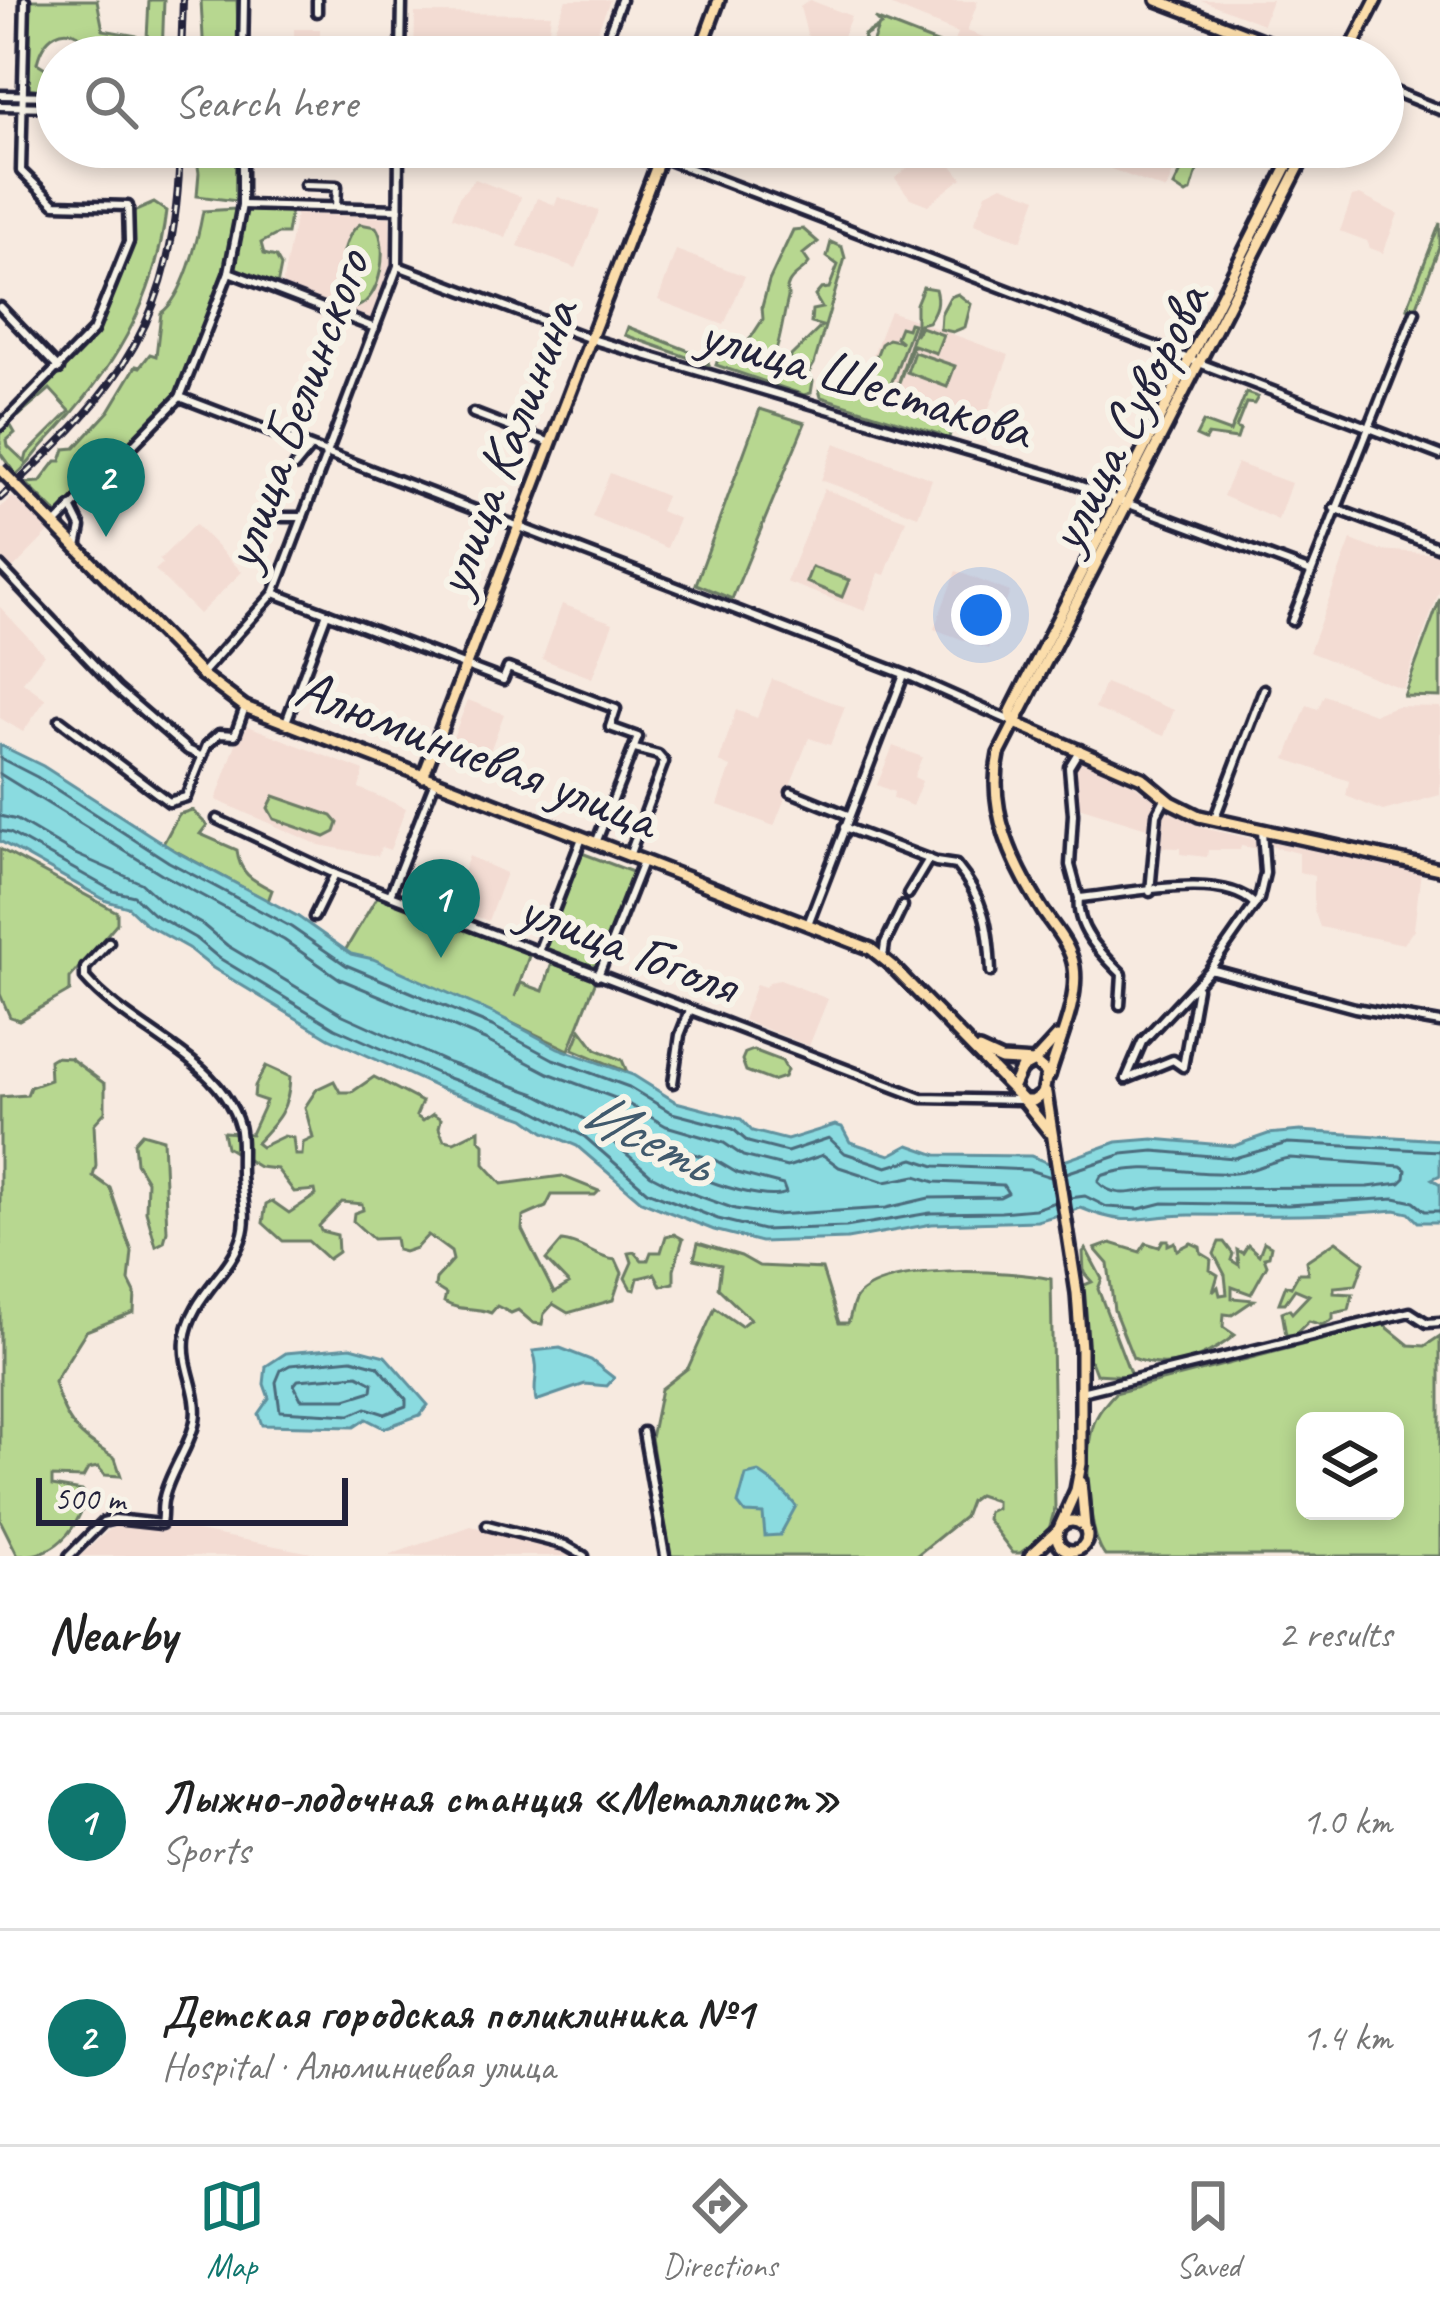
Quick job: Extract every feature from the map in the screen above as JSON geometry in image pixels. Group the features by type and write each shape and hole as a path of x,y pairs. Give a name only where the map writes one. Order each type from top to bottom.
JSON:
{"main road":[{"path":"706,36 719,0"},
{"path":"1158,0 1251,36"},
{"path":"1358,36 1376,0"},
{"name":"улица Калинина","path":"423,777 656,168"},
{"name":"улица Суворова","path":"1047,1084 1074,985 1072,959 1008,845 997,800 997,765 1012,722 1021,717 1288,168"},
{"name":"улица Суворова","path":"1194,362 1298,168"},
{"name":"Алюминиевая улица","path":"0,469 201,674 245,707 871,949 1012,1088"},
{"path":"1012,722 1142,778 1187,811 1440,868"},
{"path":"1054,1150 1043,1123 1012,1088 1021,1069 1034,1062 1060,1033"},
{"path":"969,1043 1001,1060 1043,1067 1078,1305 1088,1553 1046,1550 1031,1556"},
{"path":"1024,1100 1039,1099 1047,1084"},
{"path":"1081,1464 1058,1544 1069,1551 1081,1548 1086,1532"},
{"path":"1031,1556 1073,1521 1086,1532"}],"street":[{"path":"0,426 93,331 129,242 128,206 56,204 21,171 25,0"},
{"path":"243,36 244,0"},
{"path":"317,0 317,12"},
{"path":"401,36 402,0"},
{"path":"608,36 621,0"},
{"path":"0,95 36,96"},
{"path":"1404,95 1440,110"},
{"path":"0,106 36,106"},
{"path":"55,525 179,397 229,272 242,205 242,168"},
{"name":"улица Белинского","path":"201,674 274,593 398,266 399,168"},
{"path":"703,168 1440,455"},
{"path":"305,185 337,186 336,207"},
{"path":"242,205 399,209"},
{"name":"улица Шестакова","path":"398,266 591,339 1054,476 1310,572"},
{"path":"229,272 375,328"},
{"path":"0,308 59,369"},
{"path":"1292,621 1415,312"},
{"path":"179,397 904,675 1012,722"},
{"path":"473,412 550,443"},
{"path":"295,466 309,449"},
{"path":"71,507 81,527 76,547"},
{"path":"1334,508 1440,548"},
{"path":"282,517 303,518"},
{"path":"0,566 117,688 201,756"},
{"path":"274,593 503,680 508,668 616,709 610,728 638,737 596,843"},
{"path":"285,725 327,613"},
{"path":"808,924 904,675"},
{"path":"1214,820 1264,689"},
{"path":"60,720 169,802 186,797 201,756 219,734 235,735 245,707"},
{"path":"1080,748 1069,767 1070,865 1082,924 1122,974 1120,1006"},
{"path":"628,856 664,762 658,755 634,749"},
{"path":"390,895 436,781"},
{"path":"791,792 848,815"},
{"path":"1150,892 1156,814 1166,797"},
{"name":"улица Гоголя","path":"218,819 335,874 922,1098 1024,1100"},
{"path":"844,827 956,865 976,890 989,939 991,972"},
{"path":"1198,984 1184,1067 1173,1060 1126,1079 1142,1042 1198,984 1256,904 1265,882 1262,831"},
{"path":"538,953 582,838"},
{"path":"908,894 929,859"},
{"path":"598,976 643,861"},
{"path":"314,917 335,874"},
{"path":"1078,898 1211,886 1247,896 1256,904"},
{"path":"883,957 903,906"},
{"path":"69,1556 104,1522 161,1524 163,1499 195,1421 187,1375 188,1328 196,1304 233,1255 243,1235 245,1216 244,1136 227,1099 171,1045 115,1007 85,978 85,968 109,942"},
{"path":"871,949 885,943"},
{"path":"1210,969 1355,1008 1440,1023"},
{"path":"673,1083 680,1035 690,1010"},
{"path":"991,1097 1012,1088"},
{"path":"1081,1392 1410,1312 1427,1323 1440,1322"},
{"path":"643,1432 664,1556"},
{"path":"487,1525 565,1544 584,1556"}],"shaded area":[{"path":"566,0 610,0 595,36 414,36 415,13 551,14 549,30 553,32"},
{"path":"810,0 851,16 843,36 808,36 800,7"},
{"path":"894,0 978,1 967,31 980,36 957,36 892,6"},
{"path":"1201,0 1272,0 1263,24"},
{"path":"294,29 320,29 320,36 294,36"},
{"path":"907,168 954,168 962,178 928,205 910,198 895,178"},
{"path":"1111,168 1175,168 1166,190"},
{"path":"475,179 521,197 506,238 452,217 459,197"},
{"path":"1002,185 1037,198 1021,241 974,224 986,193"},
{"path":"1360,195 1398,214 1383,253 1340,231 1352,197"},
{"path":"558,197 599,211 576,268 518,246 537,198 555,205"},
{"path":"296,214 390,217 391,267 370,319 282,286"},
{"path":"676,250 745,276 724,325 658,300"},
{"path":"890,311 1009,355 982,427 968,423 965,414 955,411 953,418 860,388"},
{"path":"835,443 932,479 918,516 821,480"},
{"path":"1237,463 1291,483 1278,520 1223,496"},
{"path":"610,473 666,496 660,511 679,519 667,548 592,517"},
{"path":"824,489 906,520 865,611 786,582"},
{"path":"13,497 50,531 0,582 0,508"},
{"path":"195,524 242,572 199,614 155,570"},
{"path":"1351,540 1378,550 1440,554 1440,590 1403,689 1309,652"},
{"path":"956,571 1010,592 988,649 934,629"},
{"path":"562,604 613,623 592,678 542,659"},
{"path":"0,607 44,654 23,682 46,699 23,732 0,718"},
{"path":"772,679 845,707 830,745 809,738 774,826 718,805 731,767 719,762 736,710 757,718"},
{"path":"1105,683 1174,710 1164,736 1095,709"},
{"path":"1324,695 1374,714 1397,706 1440,707 1440,795 1383,811 1346,796 1349,781 1286,759 1307,705 1318,709"},
{"path":"468,700 504,714 487,759 450,745"},
{"path":"243,724 364,771 359,788 406,808 390,850 381,847 378,856 319,845 216,800"},
{"path":"893,746 922,757 914,777 922,781 912,806 877,785"},
{"path":"1073,754 1116,772 1203,828 1258,840 1258,849 1208,850 1207,857 1180,854 1180,848 1147,847 1147,828 1075,806"},
{"path":"1266,840 1421,871 1414,929 1404,944 1320,927 1314,910 1314,876 1299,872 1299,853 1265,845"},
{"path":"469,856 506,873 488,921 450,906"},
{"path":"780,980 828,999 809,1046 743,1020 756,984 765,987"},
{"path":"118,1522 159,1530 167,1525 327,1556 80,1556"},
{"path":"471,1526 551,1544 569,1556 387,1556"}],"green space":[{"path":"29,0 97,0 103,30 137,36 63,32 36,36 36,89 28,88"},
{"path":"149,0 164,0 163,36 147,36"},
{"path":"201,0 237,0 238,36 203,36"},
{"path":"875,19 919,36 875,36 878,28 864,36 881,25"},
{"path":"198,168 238,168 237,201 197,196"},
{"path":"1183,168 1198,168 1191,191 1186,194 1174,186"},
{"path":"154,203 166,211 160,245 127,335 91,389 16,475 0,453 0,429 8,421 15,433 7,440 8,446 25,462 27,454 70,411 50,389 19,416 16,413 95,325 119,275 131,213"},
{"path":"291,210 287,234 261,243 264,254 276,257 281,266 277,286 225,267 177,396 57,514 26,483 40,482 61,461 65,449 75,448 109,411 136,366 150,354 156,356 161,313 183,281 203,211"},
{"path":"1440,223 1440,245 1415,311 1407,308"},
{"path":"360,224 376,227 382,259 372,294 357,307 342,299 340,280 345,247"},
{"path":"803,229 818,242 803,254 809,263 787,287 780,335 769,366 790,366 791,356 822,326 811,323 812,310 822,308 815,296 829,288 838,265 827,257 831,242 842,247 845,258 808,374 813,381 811,393 804,395 716,365 720,353 740,359 749,354 746,345 763,319 769,281 793,230"},
{"path":"923,287 935,289 937,302 931,318 919,324 916,335 921,327 943,335 936,353 913,345 898,385 916,325 916,304"},
{"path":"958,294 971,304 965,327 953,332 940,329 941,314 950,297"},
{"path":"913,324 891,384 883,391 875,390 868,377 881,344 888,339 902,342 896,337 900,327 907,329"},
{"path":"628,327 707,358 709,365 625,335"},
{"path":"914,352 955,366 947,387 907,372"},
{"path":"827,381 953,418 948,443 939,434 821,397 819,390"},
{"path":"1246,393 1258,397 1254,404 1246,403 1236,428 1240,430 1237,439 1196,436 1203,422 1230,432"},
{"path":"760,409 805,423 732,599 696,584"},
{"path":"812,567 849,580 842,597 806,582"},
{"path":"1440,599 1440,697 1404,696"},
{"path":"274,796 332,816 338,823 335,832 325,837 274,819 268,808"},
{"path":"192,810 207,825 200,834 237,850 248,875 272,890 268,901 163,844 179,814"},
{"path":"0,849 117,912 117,923 70,978 70,991 19,1020 10,1017 0,994"},
{"path":"579,852 635,873 598,972 542,951"},
{"path":"378,895 530,953 515,997 521,983 543,991 552,963 596,980 569,1050 343,954"},
{"path":"581,1029 596,1049 622,1060 627,1072 573,1049"},
{"path":"753,1050 782,1061 787,1070 784,1077 772,1081 746,1071 742,1060"},
{"path":"70,1058 105,1084 105,1112 94,1124 93,1176 110,1188 132,1252 129,1281 135,1293 134,1312 86,1331 54,1382 69,1419 82,1435 115,1458 121,1476 105,1475 98,1467 88,1469 83,1478 52,1477 52,1486 82,1491 87,1497 82,1510 53,1547 18,1556 0,1520 0,1097 27,1095 30,1087 50,1080 49,1060"},
{"path":"266,1066 290,1077 281,1114 256,1143 261,1147 284,1136 293,1138 295,1155 302,1155 303,1143 313,1138 305,1107 317,1089 334,1081 340,1092 352,1092 374,1077 422,1102 416,1116 423,1121 433,1114 441,1119 444,1140 454,1142 479,1130 484,1164 502,1184 562,1176 599,1191 595,1195 552,1195 546,1207 523,1217 522,1230 554,1293 569,1284 546,1260 562,1241 616,1260 622,1273 613,1300 568,1313 553,1304 542,1324 533,1323 518,1310 511,1313 497,1306 491,1313 450,1305 444,1302 446,1294 435,1287 436,1279 453,1260 451,1252 428,1235 416,1248 404,1252 397,1250 395,1238 373,1239 353,1221 354,1213 363,1210 362,1204 342,1202 319,1226 337,1235 338,1252 328,1259 308,1241 283,1241 263,1223 266,1204 272,1201 289,1213 316,1195 315,1190 294,1192 277,1169 259,1167 226,1147 223,1132 251,1134 266,1101 254,1097"},
{"path":"142,1133 163,1139 167,1231 164,1242 156,1246 146,1211 147,1181 136,1163 134,1142"},
{"path":"666,1236 683,1239 674,1283 661,1286 655,1274 638,1278 635,1290 631,1289 625,1278 632,1262 629,1253 648,1260 651,1252 661,1252"},
{"path":"1163,1240 1168,1245 1175,1242 1177,1250 1191,1243 1200,1247 1211,1259 1210,1270 1218,1275 1213,1292 1218,1287 1220,1295 1227,1294 1225,1275 1214,1254 1219,1242 1224,1242 1233,1254 1231,1260 1239,1265 1237,1250 1243,1253 1248,1245 1259,1255 1264,1242 1271,1246 1269,1256 1264,1257 1267,1265 1251,1294 1232,1287 1232,1298 1254,1300 1232,1315 1224,1314 1223,1327 1235,1335 1200,1356 1160,1364 1133,1358 1114,1310 1108,1264 1095,1249 1111,1243 1140,1252 1146,1243 1159,1247"},
{"path":"1336,1241 1364,1262 1356,1285 1334,1287 1334,1293 1353,1294 1349,1310 1333,1313 1333,1319 1322,1325 1309,1321 1294,1335 1286,1335 1282,1312 1289,1309 1292,1313 1309,1295 1295,1289 1285,1303 1279,1303 1286,1285 1291,1287 1299,1273 1308,1273 1306,1261"},
{"path":"698,1243 759,1266 822,1269 839,1323 848,1323 857,1297 894,1279 979,1272 1051,1279 1055,1508 1048,1533 1013,1553 987,1519 996,1501 978,1495 964,1517 916,1556 670,1556 651,1438 661,1389 688,1368 715,1308 741,1326 750,1319 718,1288 721,1265 694,1259"},
{"path":"1086,1249 1102,1279 1098,1289 1128,1376 1096,1374 1087,1361 1082,1286 1092,1282 1084,1273"},
{"path":"1383,1324 1409,1345 1425,1346 1440,1336 1440,1556 1105,1556 1092,1515 1088,1479 1092,1428 1115,1393"}],"water":[{"name":"Исеть","path":"0,745 43,766 175,851 297,916 351,954 373,959 497,1015 558,1048 633,1075 676,1102 741,1119 752,1131 787,1140 835,1125 842,1127 850,1142 890,1155 909,1145 937,1155 1031,1156 1053,1165 1117,1142 1153,1139 1234,1146 1268,1134 1300,1131 1440,1140 1440,1175 1432,1179 1440,1184 1440,1222 1418,1222 1409,1213 1395,1210 1124,1219 1081,1208 1037,1221 932,1224 847,1239 761,1242 714,1230 641,1201 577,1146 525,1118 439,1088 329,1038 147,925 128,907 107,901 0,841"},
{"path":"351,1347 385,1356 428,1405 420,1415 384,1428 366,1419 354,1427 262,1425 258,1414 269,1398 264,1384 266,1366 286,1353"},
{"path":"560,1348 591,1360 614,1378 607,1386 585,1384 536,1401 533,1351"},
{"path":"758,1472 796,1506 780,1535 765,1536 763,1514 745,1513 738,1504 746,1475"}],"railway":[{"path":"182,36 183,0"},
{"path":"0,498 79,420 135,345 154,304 167,258 179,168"}],"place":[{"name":"Детская городская поликлиника №1","path":"106,537"},
{"name":"Лыжно-лодочная станция «Металлист»","path":"441,958"}]}
